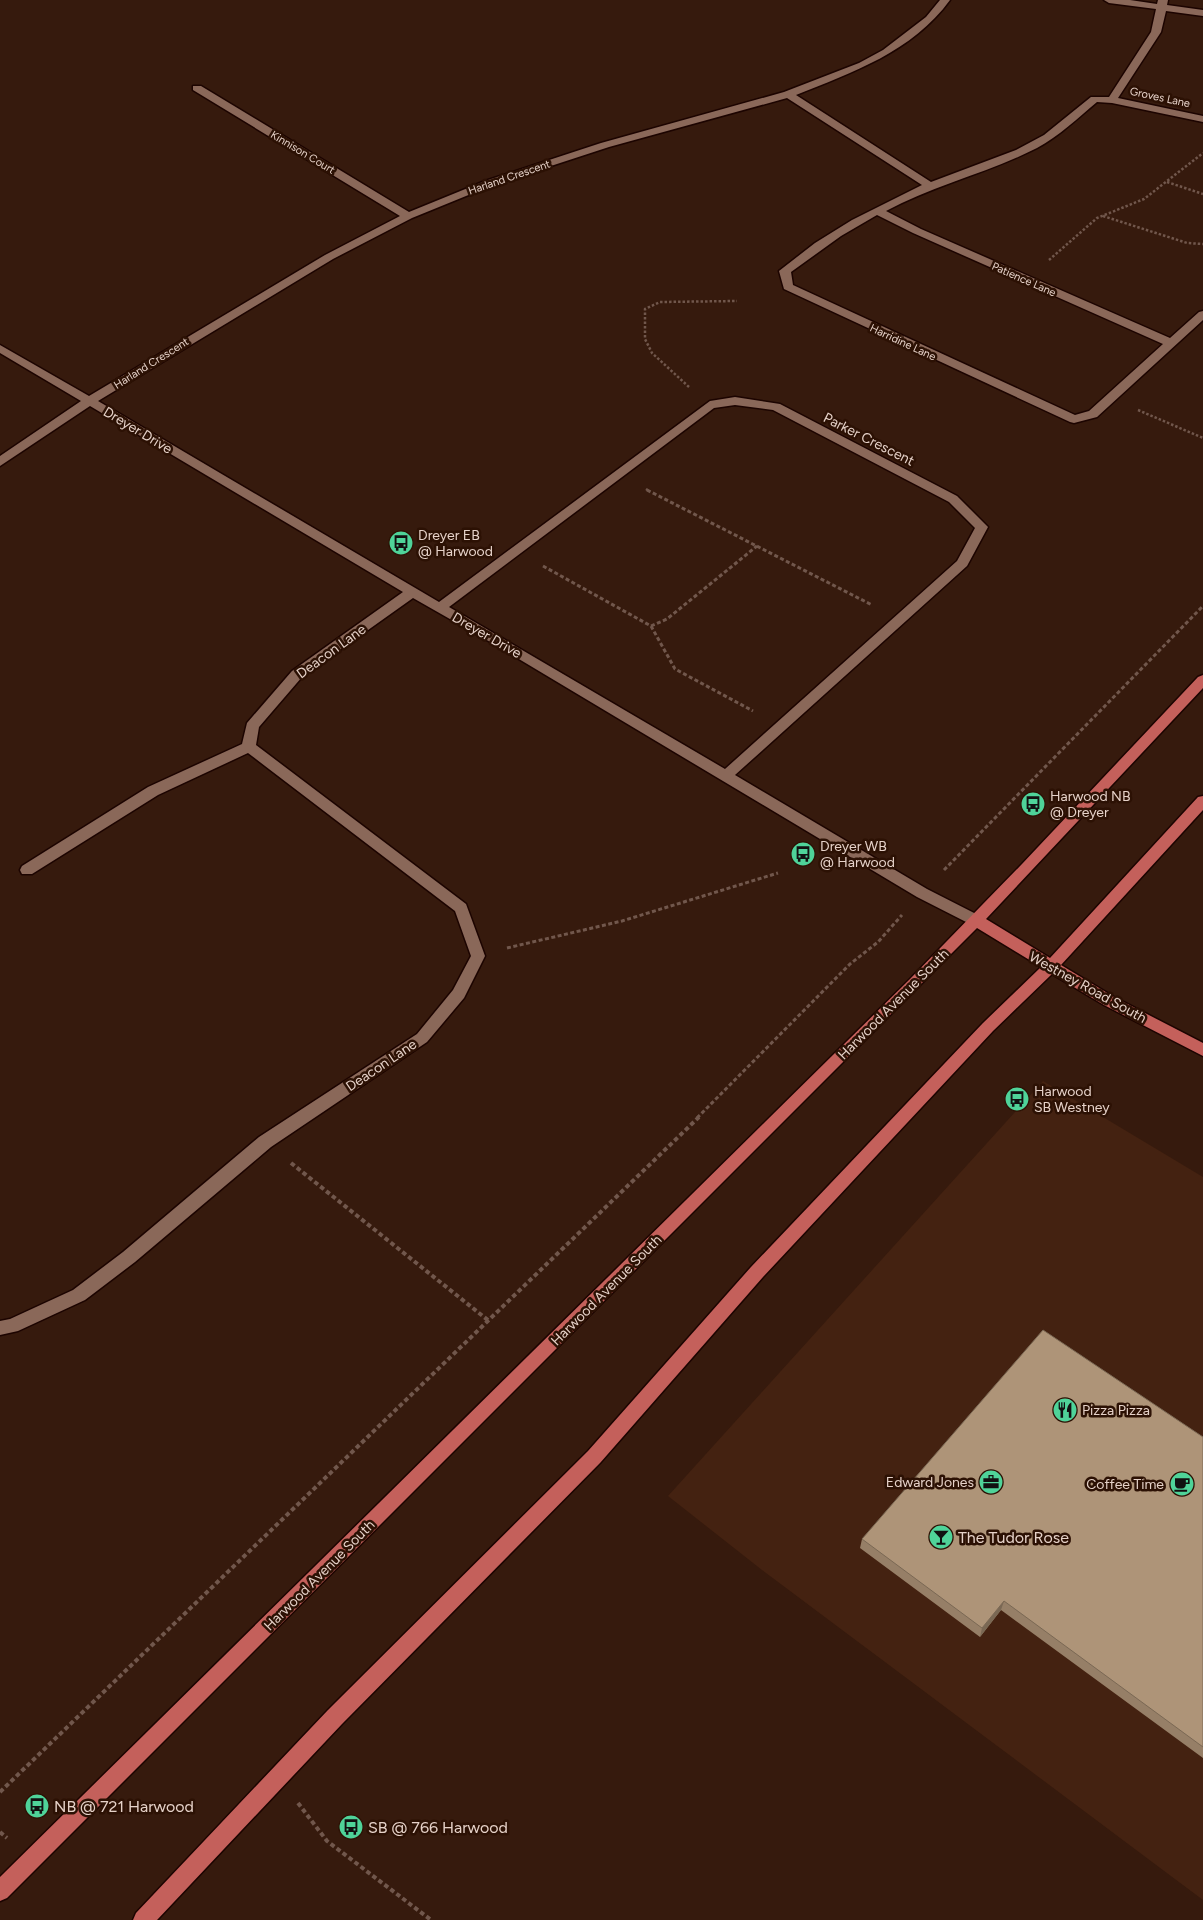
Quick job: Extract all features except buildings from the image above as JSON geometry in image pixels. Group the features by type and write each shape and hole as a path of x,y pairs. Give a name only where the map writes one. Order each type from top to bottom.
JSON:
{"main road":[{"name":"Harwood Avenue South","path":"0,1891 901,998 1027,868 1203,680"},
{"path":"143,1920 278,1777 594,1457 757,1272 988,1027 1050,967 1203,800"},
{"name":"Westney Road South","path":"975,920 1050,967 1203,1050"}],"street":[{"name":"Harland Crescent","path":"0,462 44,430 133,373 329,257 408,216 489,183 605,145 788,94 863,65 887,52 929,18 945,0"},
{"path":"1109,0 1162,4 1203,13"},
{"path":"1112,100 1156,32 1162,4"},
{"name":"Kinnison Court","path":"197,88 408,216"},
{"path":"788,94 931,186"},
{"name":"Harridine Lane","path":"1112,100 1096,99 1047,137 999,162 931,186 878,211 808,253 785,271 788,287 1074,420 1094,414 1203,314"},
{"name":"Groves Lane","path":"1112,100 1203,119"},
{"name":"Patience Lane","path":"878,211 1026,280 1171,343"},
{"name":"Dreyer Drive","path":"0,348 922,893 975,920"},
{"name":"Parker Crescent","path":"440,608 514,550 710,405 735,401 776,407 953,499 982,527 962,563 726,776"},
{"name":"Deacon Lane","path":"249,747 252,726 297,674 412,592"},
{"path":"27,870 153,791 249,747 461,908 478,956"},
{"name":"Deacon Lane","path":"0,1328 12,1326 79,1295 129,1257 265,1142 422,1038 459,994 478,956"}],"path":[{"path":"1026,280 1097,218 1144,199 1203,153"},
{"path":"1167,182 1203,194"},
{"path":"1103,216 1187,242 1203,244"},
{"path":"710,405 652,353 646,339 645,309 660,302 737,301"},
{"path":"1110,398 1203,438"},
{"path":"617,474 901,620"},
{"path":"651,626 667,619 757,546"},
{"path":"514,550 651,626 675,669 782,727"},
{"path":"966,849 1203,606"},
{"path":"478,956 622,921 778,873"},
{"path":"0,1792 489,1322 726,1090 850,964 878,942"},
{"path":"265,1142 489,1322"},
{"path":"278,1777 327,1840 432,1920"}],"shaded area":[{"path":"1043,1081 1203,1177 1203,1900 762,1570 668,1496"}],"place":[{"name":"Dreyer EB @ Harwood","path":"401,543"},
{"name":"Harwood NB @ Dreyer","path":"1033,804"},
{"name":"Dreyer WB @ Harwood","path":"803,854"},
{"name":"Harwood SB Westney","path":"1017,1099"},
{"name":"Pizza Pizza","path":"1065,1410"},
{"name":"Edward Jones","path":"991,1482"},
{"name":"Coffee Time","path":"1182,1484"},
{"name":"The Tudor Rose","path":"941,1537"},
{"name":"NB @ 721 Harwood","path":"37,1806"},
{"name":"SB @ 766 Harwood","path":"351,1827"}]}
